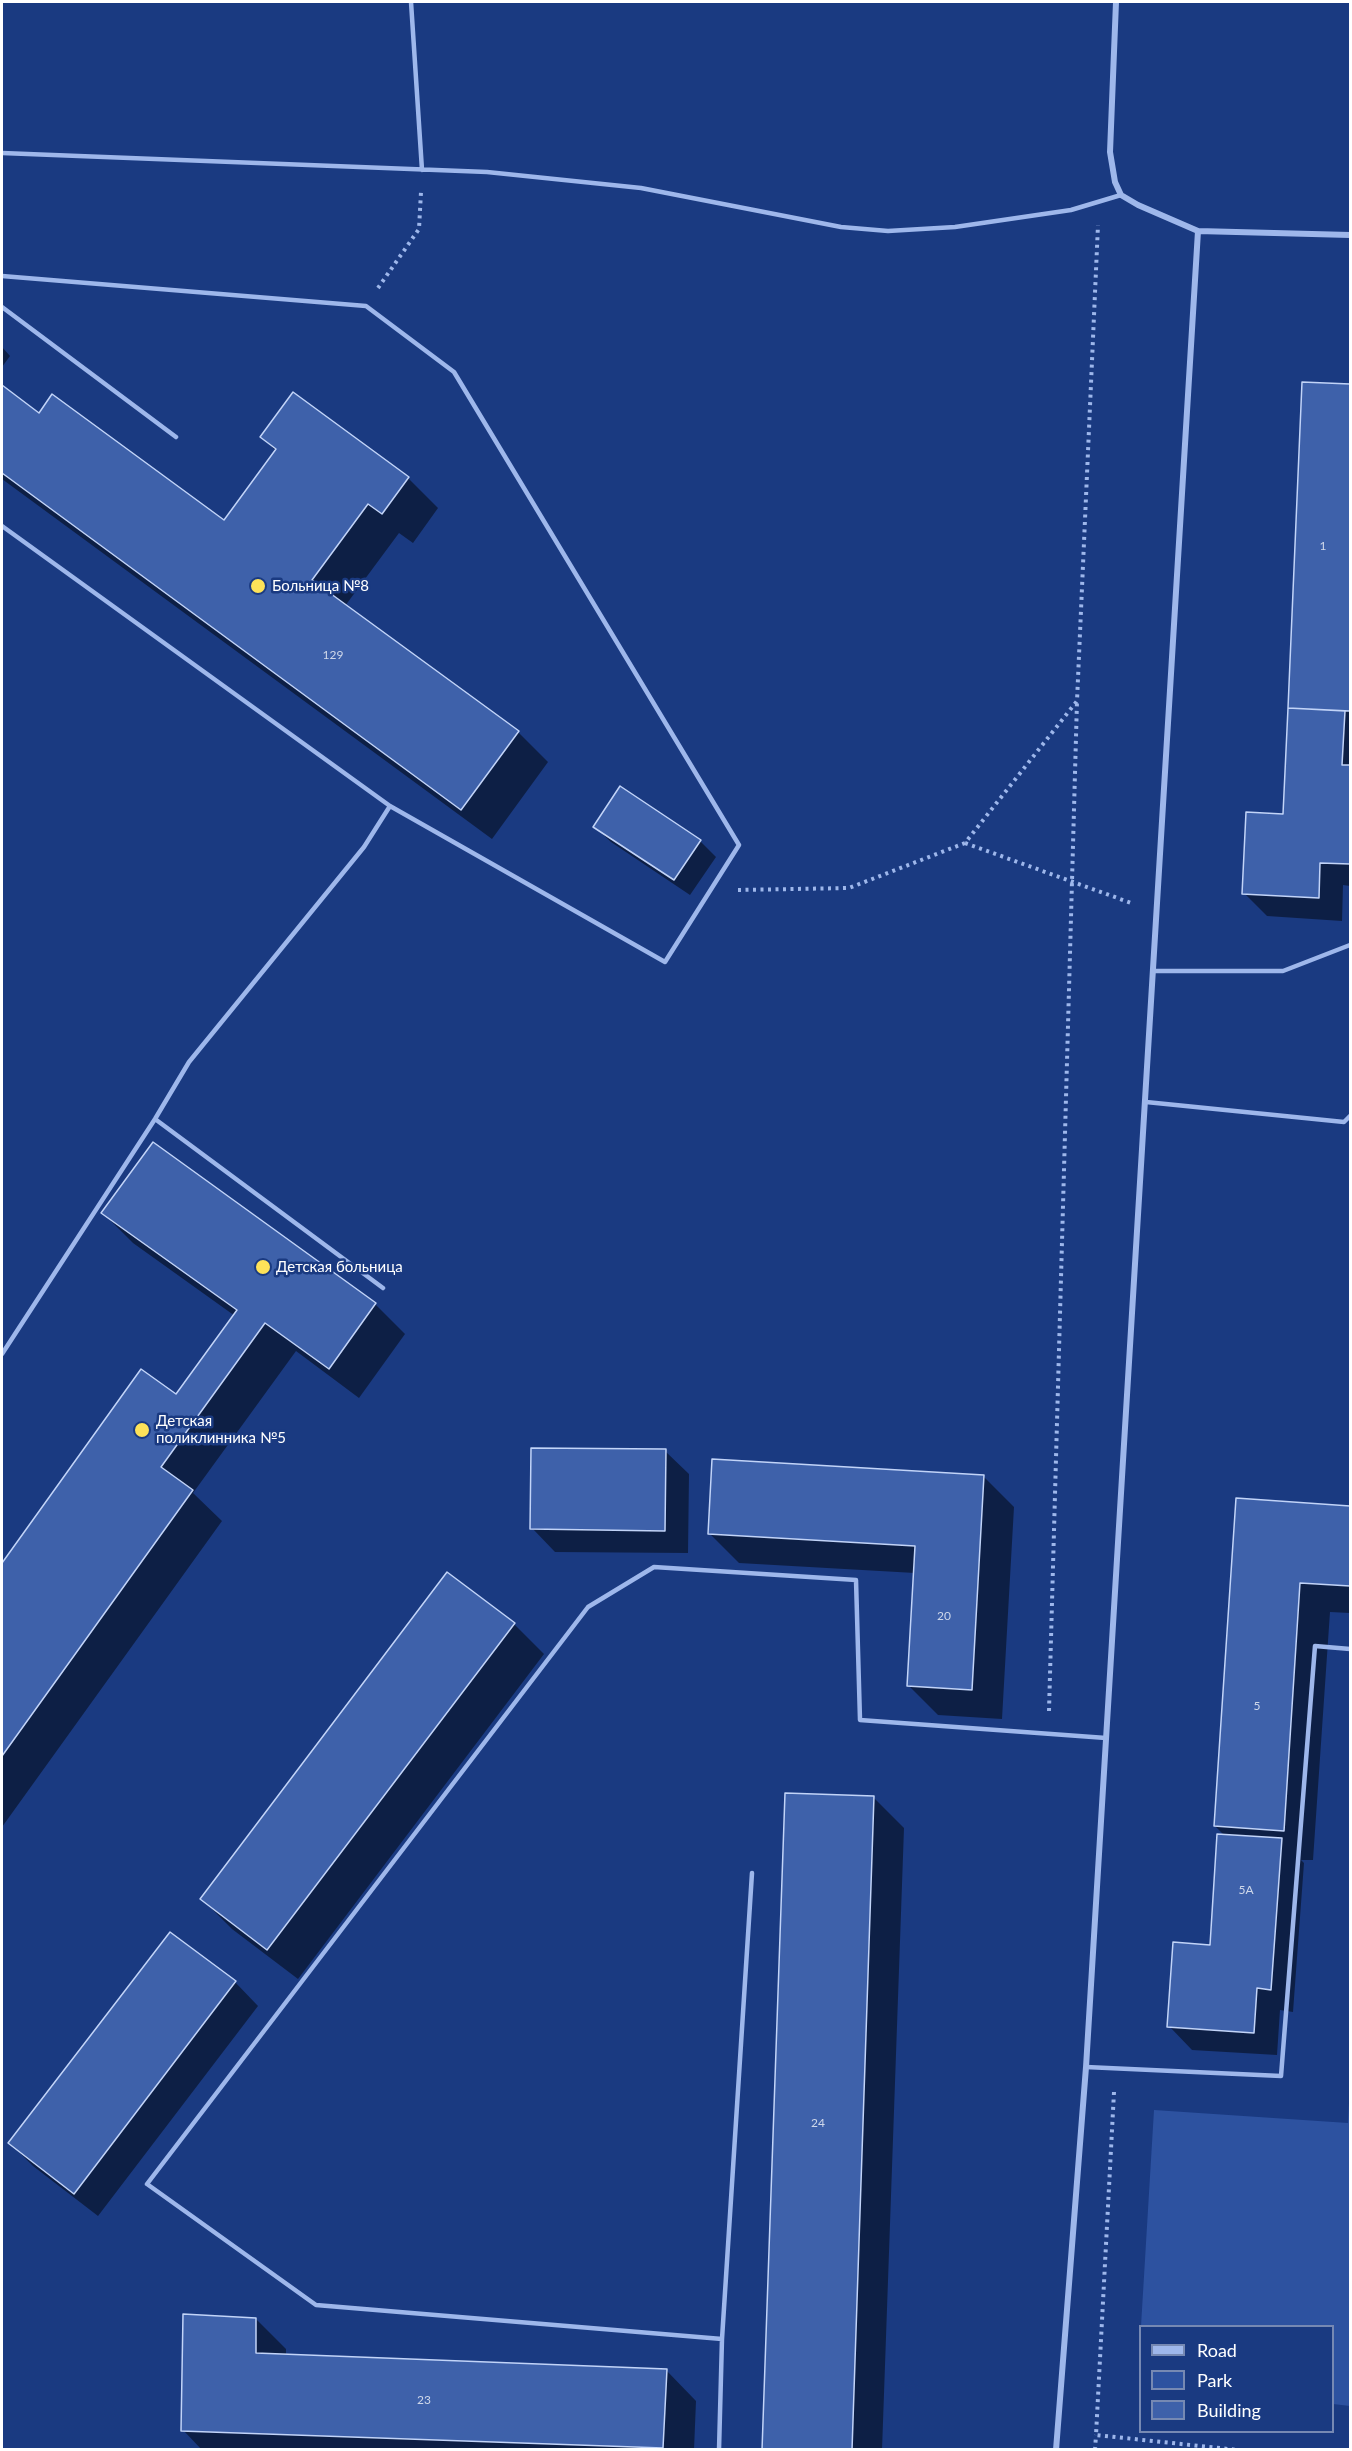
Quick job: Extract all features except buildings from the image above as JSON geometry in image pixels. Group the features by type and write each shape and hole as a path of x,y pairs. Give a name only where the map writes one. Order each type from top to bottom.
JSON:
{"street":[{"path":"1116,2 1110,152 1115,182 1122,195 1138,205 1198,231 1350,235"},
{"path":"1056,2450 1086,2067 1198,231"}],"lane":[{"path":"411,2 422,170"},
{"path":"2,153 487,172 641,188 841,228 888,231 955,227 1071,210 1122,195"},
{"path":"2,276 366,306 454,372 739,845 665,962 390,806 2,526"},
{"path":"2,307 176,437"},
{"path":"2,1354 189,1062 364,847 390,806"},
{"path":"1154,971 1282,971 1350,945"},
{"path":"1146,1102 1344,1122 1350,1116"},
{"path":"154,1119 383,1288"},
{"path":"722,2339 316,2305 147,2184 588,1607 654,1567 856,1580 860,1720 1106,1738"},
{"path":"1086,2067 1281,2076 1315,1646 1350,1649"},
{"path":"719,2450 722,2339 752,1873"}],"path":[{"path":"366,306 419,229 422,170"},
{"path":"1048,1734 1077,702 1099,202"},
{"path":"710,890 849,888 965,843 1077,702"},
{"path":"965,843 1158,912"},
{"path":"1095,2450 1115,2069"},
{"path":"1096,2435 1238,2450"}],"green space":[{"path":"1350,2083 1350,2406 1334,2404 1334,2325 1141,2325 1154,2110 1348,2123"}],"place":[{"name":"Больница №8","path":"258,586"},
{"name":"Детская больница","path":"263,1267"},
{"name":"Детская поликлинника №5","path":"142,1430"}]}
